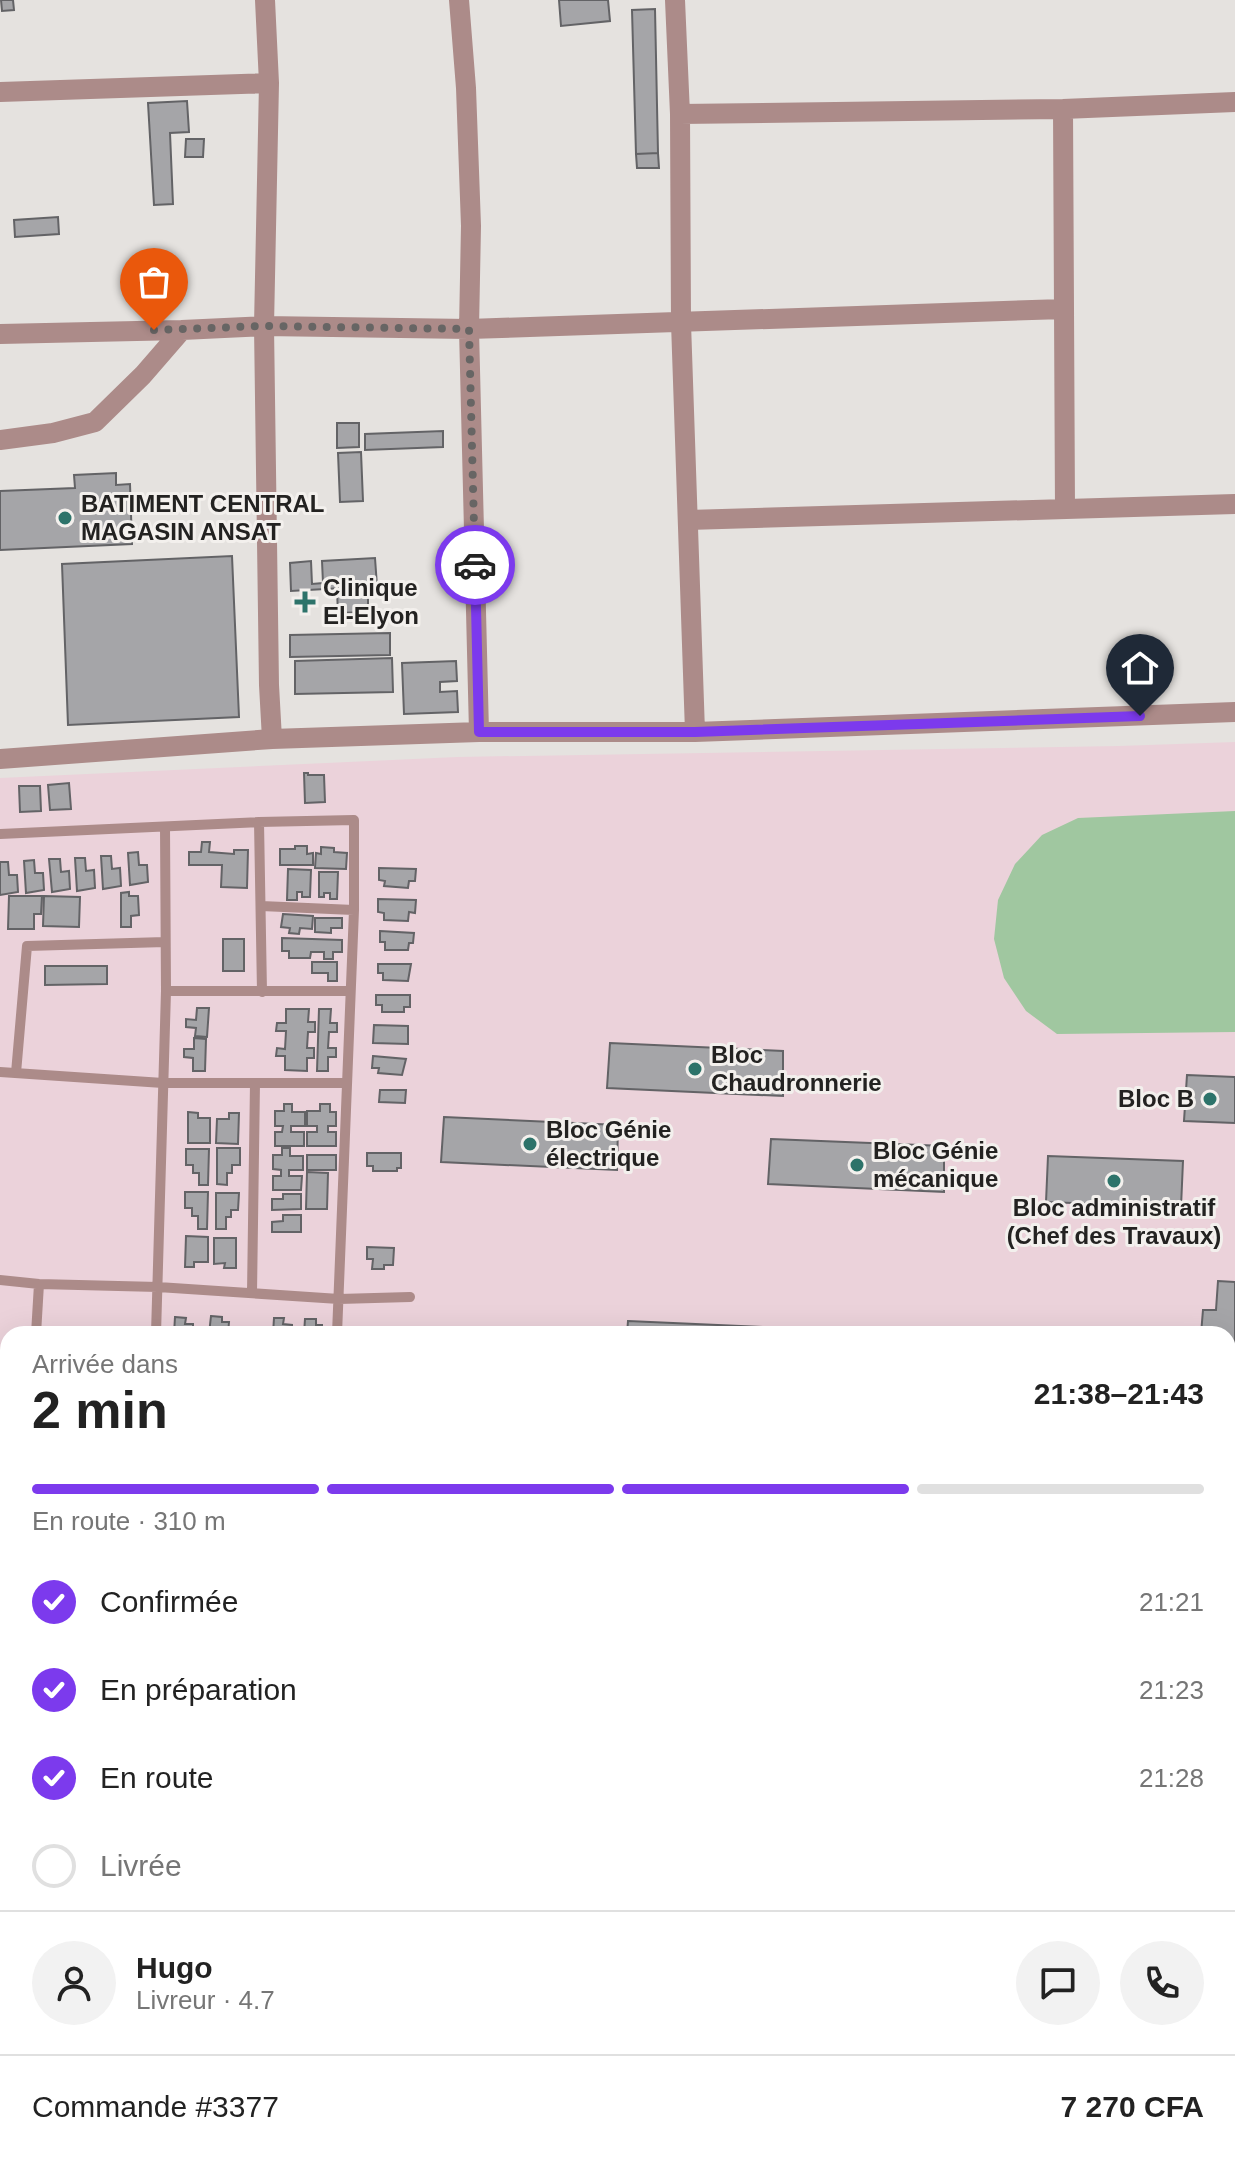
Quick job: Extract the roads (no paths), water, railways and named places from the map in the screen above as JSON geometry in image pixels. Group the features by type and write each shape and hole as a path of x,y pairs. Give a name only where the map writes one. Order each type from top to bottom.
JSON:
{"street":[{"path":"265,0 269,83 264,326 267,625 272,739"},
{"path":"459,0 471,226 469,329 479,732"},
{"path":"675,0 680,114 681,323 695,732"},
{"path":"0,92 269,83"},
{"path":"680,114 1063,109 1235,102"},
{"path":"1063,109 1065,509"},
{"path":"0,334 264,326 469,329 1064,309"},
{"path":"0,440 53,433 95,422 143,375 182,330"},
{"path":"688,520 1235,504"},
{"path":"0,759 272,739 479,732 695,732 1235,712"}],"lane":[{"path":"0,834 354,820 354,910 337,1326"},
{"path":"259,822 262,992"},
{"path":"156,1326 166,991 165,827"},
{"path":"261,906 354,910"},
{"path":"16,1073 27,946 165,942"},
{"path":"166,991 350,991"},
{"path":"0,1072 163,1083 346,1083"},
{"path":"252,1293 255,1083"},
{"path":"0,1280 339,1299 410,1297"},
{"path":"36,1326 39,1284"}],"place":[{"name":"BATIMENT CENTRAL MAGASIN ANSAT","path":"65,518"},
{"name":"Clinique El-Elyon","path":"305,602"},
{"name":"Bloc Chaudronnerie","path":"695,1069"},
{"name":"Bloc B","path":"1210,1099"},
{"name":"Bloc Génie électrique","path":"530,1144"},
{"name":"Bloc Génie mécanique","path":"857,1165"},
{"name":"Bloc administratif (Chef des Travaux)","path":"1114,1181"}]}
